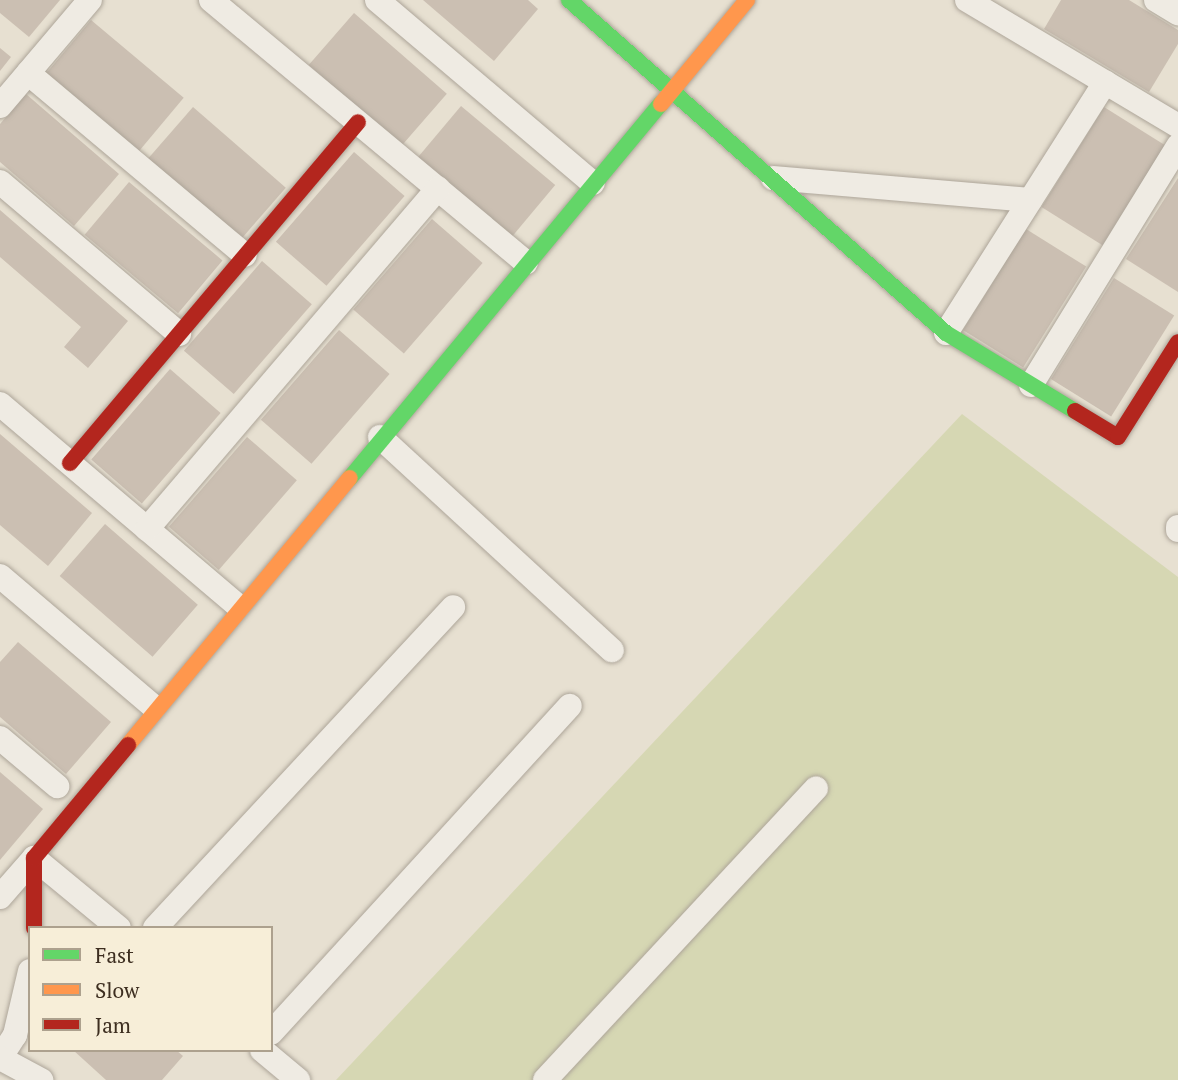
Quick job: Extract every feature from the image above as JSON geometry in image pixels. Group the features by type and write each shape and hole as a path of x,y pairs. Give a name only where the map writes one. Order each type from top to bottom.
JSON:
{"street":[{"path":"0,106 90,0"},
{"path":"211,0 526,262"},
{"path":"377,0 593,183"},
{"path":"569,0 673,89 946,333 1118,437 1178,342"},
{"path":"0,897 154,706 747,0"},
{"path":"967,0 1178,126"},
{"path":"1156,0 1178,13"},
{"path":"28,73 246,255"},
{"path":"946,333 1104,82"},
{"path":"70,463 358,122"},
{"path":"1031,385 1178,146"},
{"path":"773,178 1030,200"},
{"path":"0,182 179,334"},
{"path":"147,528 438,188"},
{"path":"0,404 238,606"},
{"path":"380,437 612,650"},
{"path":"0,576 154,706"},
{"path":"157,926 453,607"},
{"path":"273,1031 570,706"},
{"path":"0,738 57,786"},
{"path":"545,1080 816,788"},
{"path":"34,858 34,926"},
{"path":"34,858 117,926"},
{"path":"28,980 15,1035 0,1058 41,1080"},
{"path":"264,1052 298,1080"}],"green space":[{"path":"962,414 1178,577 1178,1080 336,1080"}],"building":[{"path":"0,0 60,0 29,37 0,13"},
{"path":"423,0 528,0 538,9 494,61"},
{"path":"1061,0 1129,0 1178,30 1178,44 1149,92 1044,29"},
{"path":"354,13 447,94 402,146 309,65"},
{"path":"91,20 184,98 139,151 47,73"},
{"path":"0,48 11,57 0,71"},
{"path":"26,94 119,174 74,226 0,162 0,124"},
{"path":"461,106 555,185 512,237 417,158"},
{"path":"193,107 286,188 241,240 148,159"},
{"path":"1104,107 1165,145 1103,245 1041,207"},
{"path":"354,152 405,196 326,286 276,242"},
{"path":"1178,178 1178,292 1126,259"},
{"path":"129,182 222,260 178,313 85,235"},
{"path":"0,210 128,321 88,368 64,347 81,327 0,257"},
{"path":"432,219 483,263 404,354 353,310"},
{"path":"1026,229 1086,267 1023,368 963,330"},
{"path":"262,261 312,304 234,394 184,351"},
{"path":"1114,278 1174,316 1111,417 1051,379"},
{"path":"339,330 390,374 311,464 261,420"},
{"path":"170,369 221,413 142,504 91,460"},
{"path":"0,434 92,513 48,566 0,525"},
{"path":"247,437 297,480 219,570 169,527"},
{"path":"105,524 198,605 153,657 60,576"},
{"path":"18,642 111,722 66,774 0,717 0,662"},
{"path":"0,772 43,809 0,860"},
{"path":"75,1052 178,1052 183,1056 162,1080 106,1080"}],"traffic: fast":[{"path":"569,0 946,333 1075,411"},
{"path":"350,478 661,104"}],"traffic: slow":[{"path":"661,104 747,0"},
{"path":"128,745 350,478"}],"traffic: jam":[{"path":"70,463 358,122"},
{"path":"1075,411 1118,437 1178,342"},
{"path":"34,926 34,858 128,745"}]}
